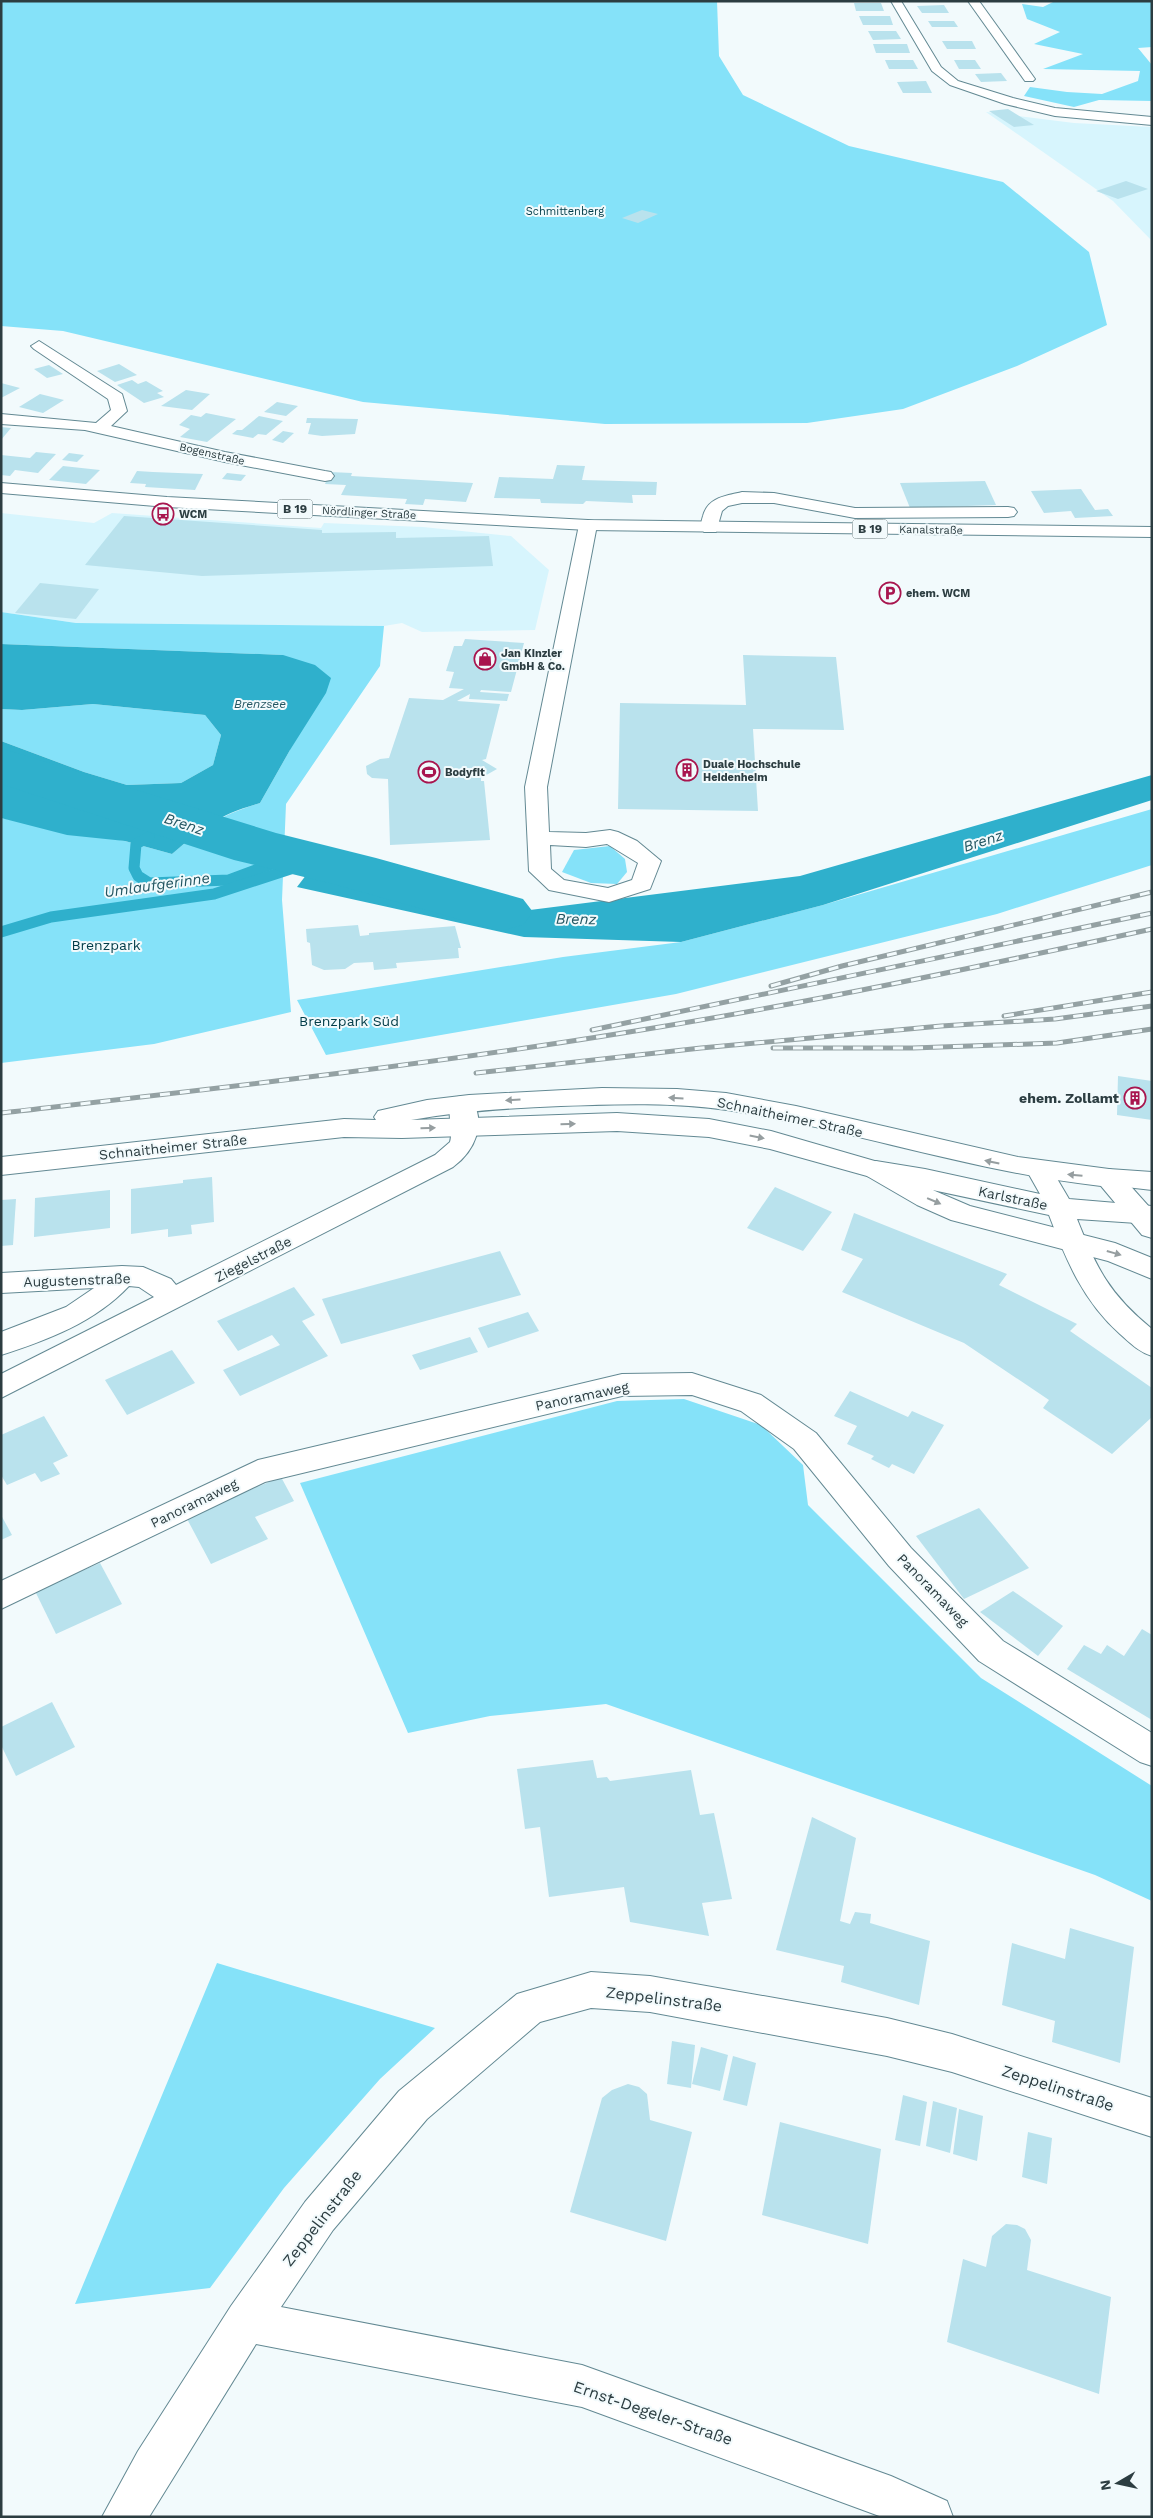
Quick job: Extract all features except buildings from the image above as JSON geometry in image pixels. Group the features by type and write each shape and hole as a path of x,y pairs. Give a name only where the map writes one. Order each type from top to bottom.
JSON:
{"street":[{"path":"896,1 936,69 954,83 1009,101 1056,112 1152,121"},
{"path":"973,1 1029,79"},
{"path":"39,346 116,397 119,411 99,428"},
{"name":"Bogenstraße","path":"1,419 69,423 99,428 225,457 325,476"},
{"name":"Nördlinger Straße","path":"1,488 167,502 588,525"},
{"name":"Kanalstraße","path":"710,528 710,516 714,508 723,502 735,499 775,498 855,513 1008,512"},
{"path":"540,894 536,787 588,525"},
{"name":"Kanalstraße","path":"588,525 1152,532"},
{"path":"537,838 586,840 610,837 629,846 650,861 642,884 610,895 557,884 540,871"},
{"name":"Schnaitheimer Straße","path":"1,1166 463,1115 598,1096 724,1101 772,1110 968,1157 1040,1171 1109,1178"},
{"name":"Schnaitheimer Straße","path":"463,1115 701,1127 771,1140 876,1170 926,1198 961,1212 1032,1234 1121,1255 1152,1269"},
{"name":"Ziegelstraße","path":"1,1387 444,1161 458,1152 465,1141 463,1115"},
{"name":"Karlstraße","path":"876,1170 925,1178 998,1196 1060,1208 1147,1219"},
{"path":"1040,1171 1055,1194 1086,1275 1103,1301 1119,1318 1152,1345"},
{"path":"1109,1178 1152,1180"},
{"path":"1109,1178 1147,1219"},
{"path":"1,1344 76,1314 102,1297 122,1276"},
{"name":"Augustenstraße","path":"1,1283 122,1276 143,1277 161,1286 173,1300"},
{"name":"Panoramaweg","path":"1,1596 258,1472 622,1385 692,1384 751,1403 805,1442 900,1557 991,1651 1152,1751"},
{"name":"Zeppelinstraße","path":"124,2517 153,2466 246,2321 319,2216 413,2105 530,2007 591,1990 650,1994 887,2037 952,2053 1152,2118"},
{"name":"Ernst-Degeler-Straße","path":"246,2321 582,2386 891,2498 931,2517"}],"shaded area":[{"path":"986,112 1074,123 1152,127 1152,241 1113,201"},
{"path":"1,513 94,523 112,513 321,528 324,523 423,527 511,536 549,570 535,630 422,632 402,623 384,626 76,623 1,612"}],"green space":[{"name":"Schmittenberg","path":"1,1 717,1 719,56 743,95 849,146 1003,182 1089,252 1107,325 1017,366 903,409 807,423 605,424 363,402 63,331 1,326"},
{"path":"1055,1 1152,1 1152,47 1138,48 1152,65 1152,101 1099,100 1074,107 1024,96 1030,87 1102,94 1138,81 1140,71 1043,69 1083,54 1034,44 1060,32 1027,19 1022,4 1043,7"},
{"name":"Brenzpark","path":"1,612 76,623 384,626 380,666 286,804 282,900 291,1012 154,1044 1,1063 1,818 125,841 172,854 193,836 223,817 260,803 290,750 283,655 1,644"},
{"path":"93,704 205,715 221,735 213,765 181,783 127,785 84,772 1,741 1,709 22,710"},
{"name":"Brenzpark Süd","path":"1152,809 1152,865 997,914 676,994 326,1055 297,1000 563,957 681,942 823,905"},
{"path":"610,846 625,859 627,872 617,884 591,883 562,872 574,850"},
{"path":"684,1399 761,1425 803,1465 808,1505 981,1678 1152,1786 1152,1901 1095,1875 606,1704 490,1716 408,1733 300,1483 617,1401"},
{"path":"217,1963 435,2028 380,2079 284,2188 210,2288 75,2304"}],"water":[{"name":"Brenzsee","path":"1,644 283,655 315,665 331,678 326,693 290,750 260,803 245,807 212,822 172,854 125,841 67,835 1,818 1,741 84,772 127,785 181,783 213,765 221,735 205,715 93,704 22,710 1,709"},
{"path":"1152,775 1152,800 823,905 681,942 524,937 297,887 313,866 522,911 800,876"}],"waterway":[{"name":"Brenz","path":"1,765 256,847 354,871 501,912"},
{"path":"149,837 136,844 134,868 138,876 149,883 229,880 293,856"},
{"name":"Umlaufgerinne","path":"1,932 51,917 214,894 315,861"}],"railway":[{"path":"771,986 842,966 1152,892"},
{"path":"592,1030 1152,913"},
{"path":"1,1113 394,1066 629,1032 826,997 1152,929"},
{"path":"1004,1016 1152,992"},
{"path":"476,1073 701,1048 941,1026 1055,1019 1152,1006"},
{"path":"773,1048 913,1048 1057,1043 1152,1029"}],"place":[{"name":"WCM","path":"163,514"},
{"name":"ehem. WCM","path":"890,593"},
{"name":"Jan Kinzler GmbH & Co.","path":"485,659"},
{"name":"Duale Hochschule Heidenheim","path":"687,770"},
{"name":"Bodyfit","path":"429,772"},
{"name":"ehem. Zollamt","path":"1135,1098"}]}
